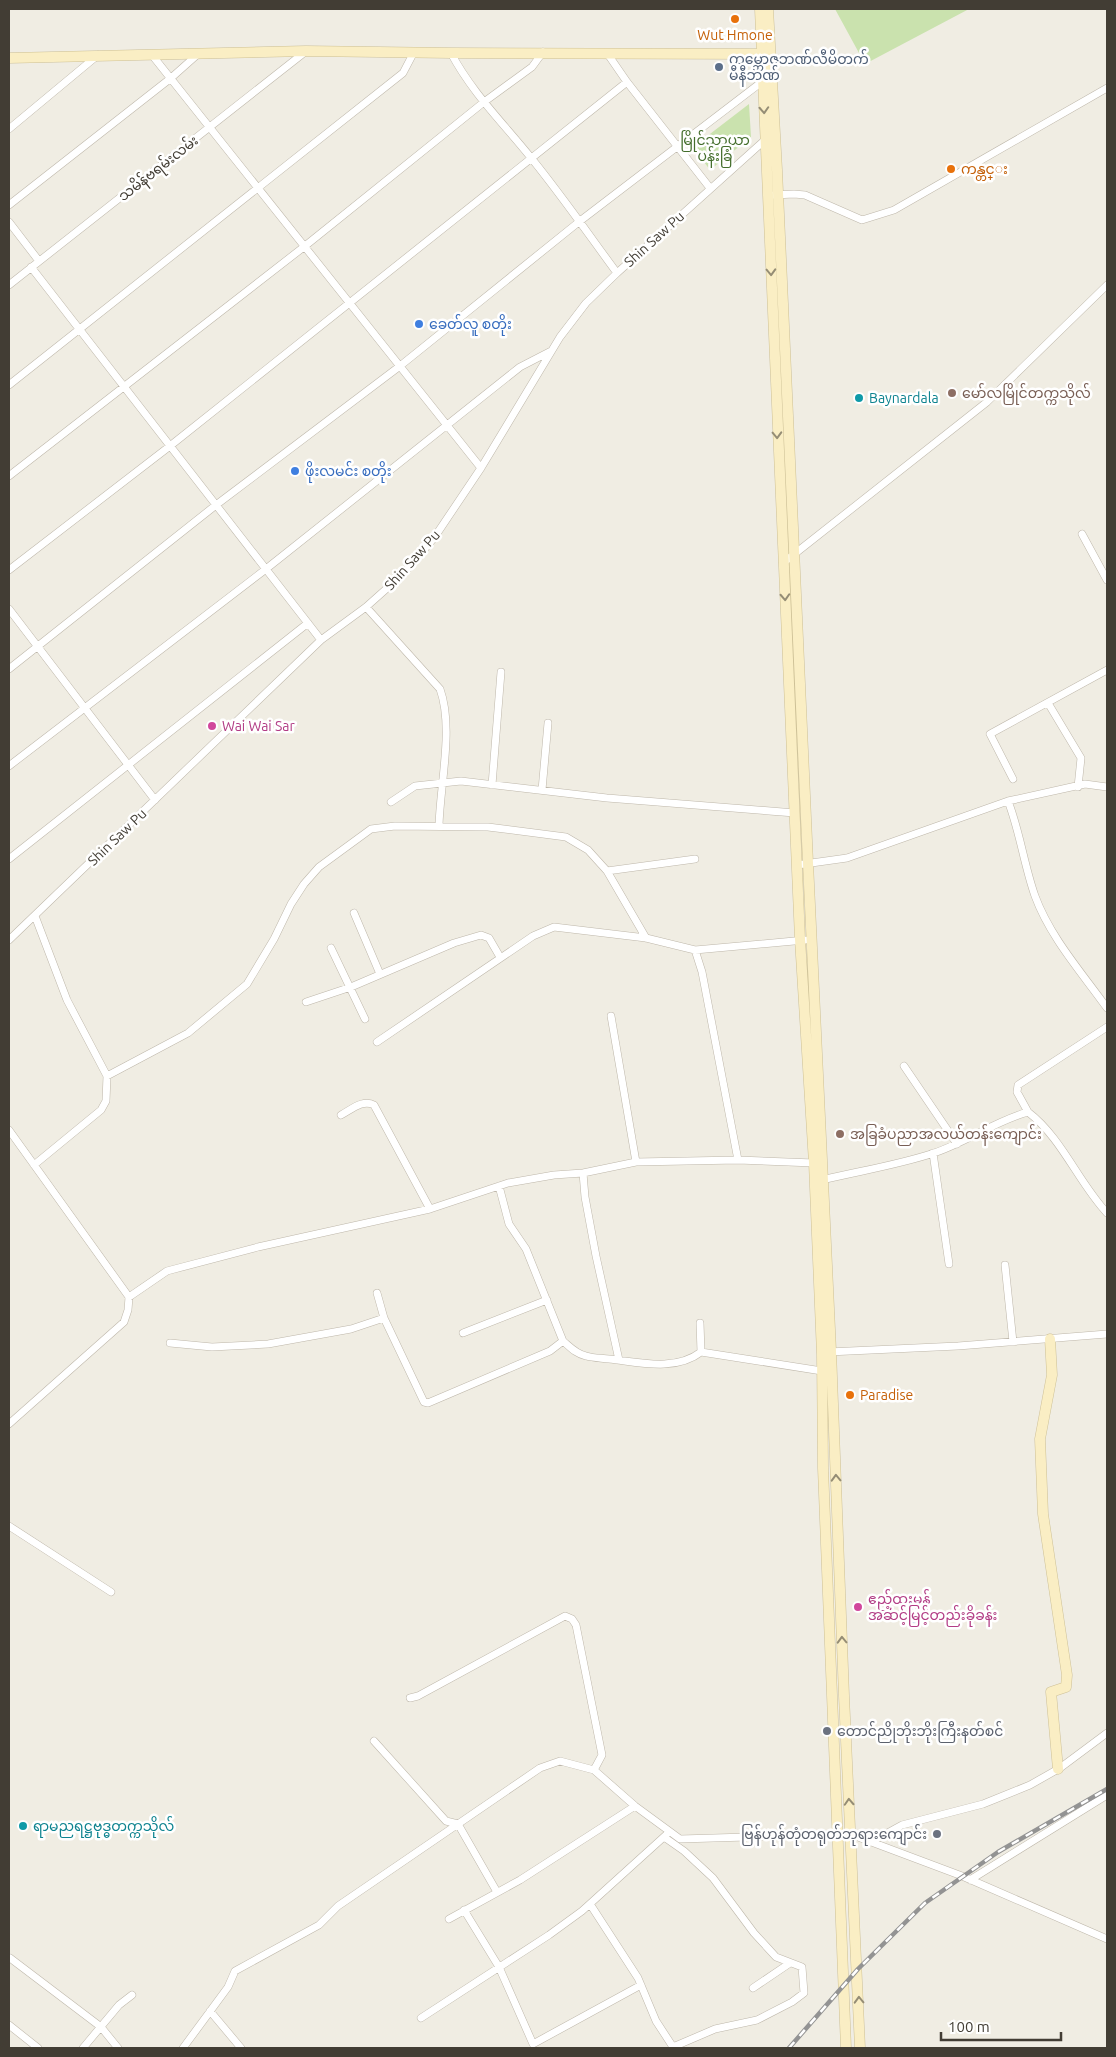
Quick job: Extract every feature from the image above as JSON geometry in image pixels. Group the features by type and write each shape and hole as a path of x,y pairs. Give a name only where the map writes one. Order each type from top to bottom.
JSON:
{"main road":[{"path":"760,9 766,54"},
{"path":"768,9 767,80 773,195 789,413 795,555 802,864 800,939 826,1353 860,2048"},
{"path":"9,58 306,51 766,54"},
{"path":"767,80 766,139 773,195 776,415 795,813 812,940 822,1180 826,1353 822,1371 822,1468 846,2048"},
{"path":"776,415 789,413"},
{"path":"1050,1339 1052,1375 1040,1439 1043,1514 1068,1675 1066,1687 1051,1692 1058,1769"}],"street":[{"name":"သမိန်ဗရမ်းလမ်း","path":"9,285 306,51"},
{"path":"9,385 403,73 414,52"},
{"path":"9,476 305,246 484,102 532,67 543,52"},
{"path":"451,53 484,102 532,159 617,273"},
{"path":"607,53 626,82 710,188"},
{"path":"9,205 171,78 198,54"},
{"path":"9,129 99,55"},
{"path":"152,55 481,468"},
{"path":"9,669 216,505 400,366 580,221 767,80"},
{"path":"9,570 170,446 532,159 626,82"},
{"path":"773,195 805,195 862,220 878,217 894,210 1107,88"},
{"name":"Shin Saw Pu","path":"9,940 321,640 366,607 403,574 434,538 481,468 552,351 586,303 766,139"},
{"path":"9,222 39,262"},
{"path":"31,268 321,640"},
{"path":"783,564 987,402 1107,285"},
{"path":"9,766 266,569 520,368 552,351"},
{"path":"1082,534 1107,580"},
{"path":"366,607 440,689 446,705 446,737 439,826"},
{"path":"9,609 155,800"},
{"path":"9,859 308,623"},
{"path":"1013,779 990,734 1107,670"},
{"path":"492,785 501,672"},
{"path":"1048,703 1081,758 1078,787"},
{"path":"542,790 548,723"},
{"path":"391,802 414,786 461,781 617,799 795,813"},
{"path":"802,864 847,858 1008,801 1085,784 1107,787"},
{"path":"1008,801 1016,822 1026,868 1036,898 1053,932 1107,1008"},
{"path":"107,1076 188,1033 247,984 304,884 319,867 371,828 488,827 566,838 588,850 607,871 646,938"},
{"path":"607,871 695,859"},
{"path":"354,913 380,974"},
{"path":"34,1165 101,1110 106,1101 107,1076 67,1000 35,916"},
{"path":"376,1042 500,957 533,936 554,927 646,938 695,950 711,950 800,939 812,940"},
{"path":"306,1002 351,987 454,943 481,935 489,938 500,957"},
{"path":"331,948 365,1020"},
{"path":"695,950 702,972 738,1160"},
{"path":"611,1016 636,1162"},
{"path":"1107,1027 1018,1085 1017,1092 1028,1112 1049,1133 1094,1198 1107,1212"},
{"path":"904,1066 957,1144"},
{"path":"342,1115 363,1102 374,1105 430,1210"},
{"path":"822,1180 933,1153 957,1144 994,1125 1028,1112"},
{"path":"9,1130 129,1297 128,1310 124,1322 9,1424"},
{"path":"933,1153 949,1264"},
{"path":"129,1297 167,1271 258,1247 430,1210 499,1186 554,1175 583,1173 636,1162 738,1160 814,1163"},
{"path":"583,1173 585,1197 596,1256 620,1360"},
{"path":"499,1186 509,1224 526,1249 563,1341 572,1350 585,1356 663,1364 685,1360 700,1352 822,1371"},
{"path":"1005,1265 1012,1342"},
{"path":"377,1293 384,1318 424,1402 428,1403 550,1351 563,1341"},
{"path":"463,1333 547,1300"},
{"path":"170,1343 212,1347 268,1344 351,1329 384,1318"},
{"path":"700,1323 700,1352"},
{"path":"826,1353 958,1346 1107,1334"},
{"path":"9,1526 111,1592"},
{"path":"410,1698 418,1696 565,1616 572,1619 576,1625 602,1755 594,1770"},
{"path":"871,1842 902,1825 983,1804 1030,1785 1058,1769 1107,1733"},
{"path":"374,1740 446,1822 458,1824"},
{"path":"183,2048 228,1987 235,1971 319,1926 338,1906 540,1768 560,1761 594,1770 667,1834 713,1878 754,1933 776,1957 802,1967 804,1993 757,2020 715,2029 673,2047 656,2022 641,1985 590,1904"},
{"path":"970,1880 1107,1795"},
{"path":"449,1918 520,1880 635,1806"},
{"path":"458,1824 496,1892"},
{"path":"667,1834 680,1839 850,1834 970,1880 1107,1939"},
{"path":"421,2018 549,1935 590,1904 667,1834"},
{"path":"464,1910 499,1967 533,2044 641,1985"},
{"path":"10,1958 101,2027 118,2048"},
{"path":"753,1988 790,1963"},
{"path":"83,2048 120,2005 132,1995"},
{"path":"210,2011 241,2048"},
{"path":"9,2025 38,2048"}],"green space":[{"path":"835,9 969,9 865,64"},
{"name":"မြိုင်သာယာ ပန်းခြံ","path":"749,104 751,137 710,170 693,147"}],"water":[{"path":"906,1600 919,1601 917,1623 904,1622"}],"railway":[{"path":"789,2048 858,1969 925,1903 998,1852 1107,1789"}],"place":[{"name":"Wut Hmone","path":"735,19"},
{"name":"ကမ္ဘောဇဘဏ်လီမိတက် မီနီဘဏ်","path":"719,67"},
{"name":"ကန္တင္း","path":"951,169"},
{"name":"ခေတ်လူ စတိုး","path":"419,324"},
{"name":"မော်လမြိုင်တက္ကသိုလ်","path":"952,393"},
{"name":"Baynardala","path":"859,398"},
{"name":"ဖိုးလမင်း စတိုး","path":"295,471"},
{"name":"Wai Wai Sar","path":"212,726"},
{"name":"အခြခံပညာအလယ်တန်းကျောင်း","path":"840,1134"},
{"name":"Paradise","path":"850,1395"},
{"name":"ဧည့်ထူးမွန် အဆင့်မြင့်တည်းခိုခန်း","path":"858,1607"},
{"name":"တောင်ညိုဘိုးဘိုးကြီးနတ်စင်","path":"827,1731"},
{"name":"ရာမညရဋ္ဌဗုဒ္ဓတက္ကသိုလ်","path":"23,1826"},
{"name":"ဗြန်ဟုန်တုံတရုတ်ဘုရားကျောင်း","path":"937,1834"}]}
